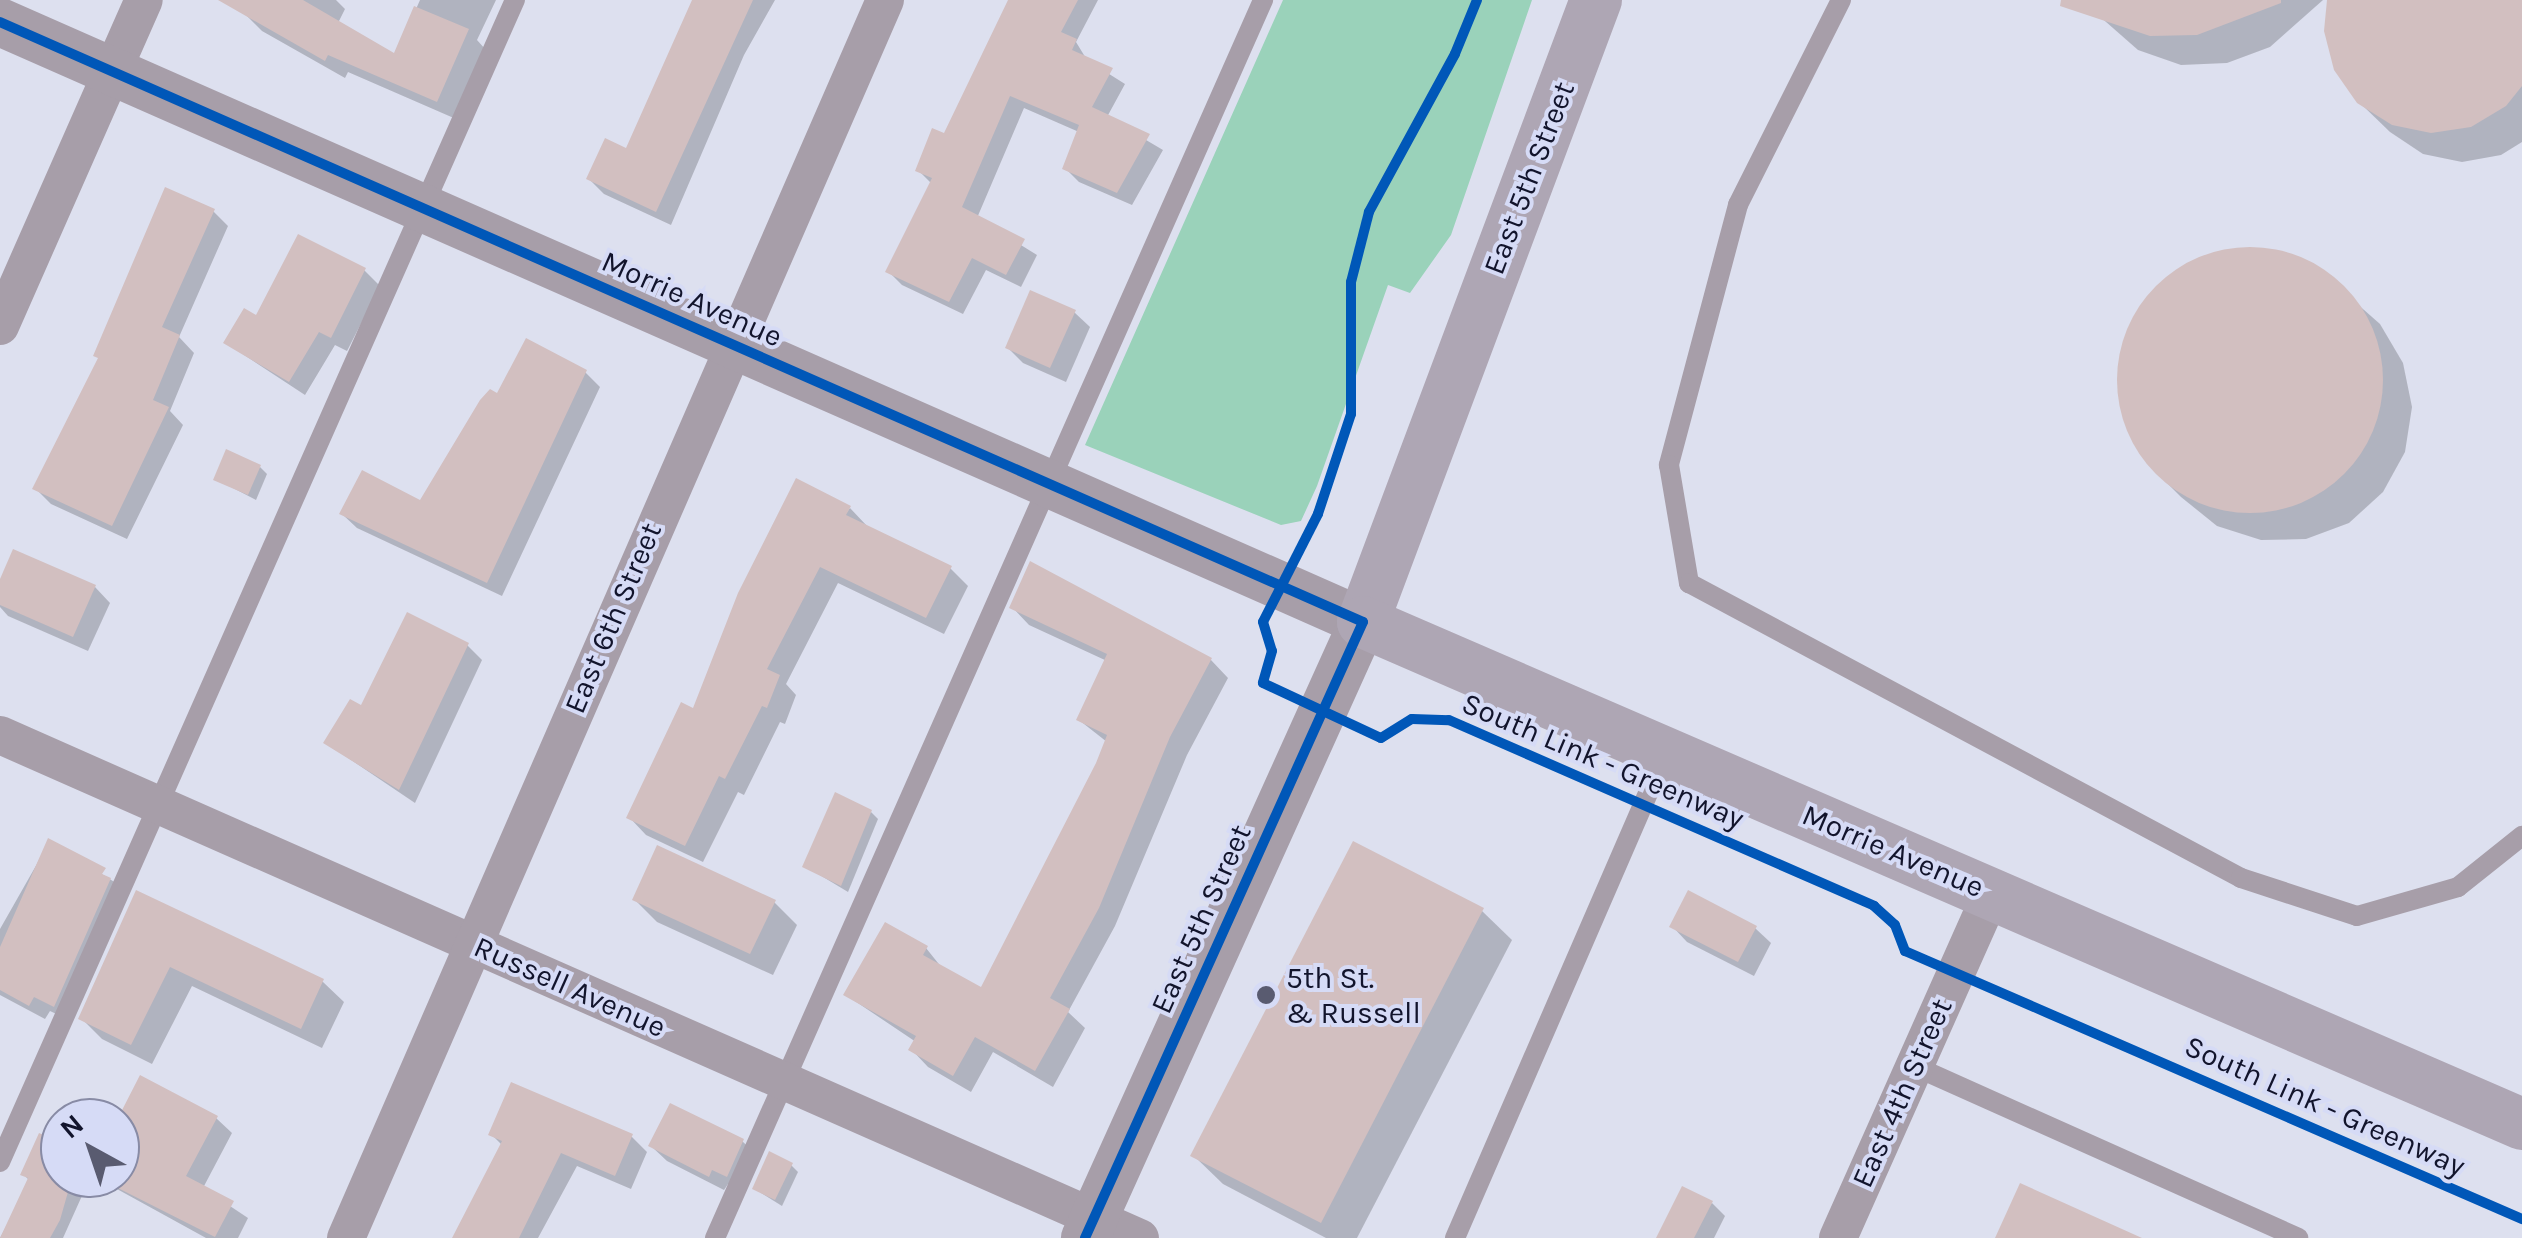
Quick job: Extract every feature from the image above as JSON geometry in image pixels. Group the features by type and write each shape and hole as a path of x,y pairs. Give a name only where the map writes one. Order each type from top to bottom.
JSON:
{"main road":[{"name":"East 5th Street","path":"1363,622 1596,0"},
{"name":"Morrie Avenue","path":"1363,622 2522,1124"}],"street":[{"path":"0,326 144,0"},
{"name":"East 6th Street","path":"346,1238 730,343 885,0"},
{"name":"Morrie Avenue","path":"0,22 1363,622"},
{"name":"East 5th Street","path":"1090,1228 1363,622"},
{"name":"Russell Avenue","path":"0,735 784,1081 1090,1228 1140,1238"},
{"name":"East 4th Street","path":"1838,1238 1991,894"}],"lane":[{"path":"0,1162 515,0"},
{"path":"715,1238 1264,0"},
{"path":"1841,0 1738,204 1669,465 1689,583 2242,878 2357,916 2458,887 2522,836"},
{"path":"1455,1238 1666,752"},
{"path":"1914,1066 2298,1238"}],"green space":[{"path":"1283,0 1532,0 1451,235 1410,293 1388,285 1317,486 1301,521 1281,525 1085,445"}],"building":[{"path":"218,0 303,0 394,53 414,6 469,29 437,102 328,55 325,61"},
{"path":"692,0 753,0 656,212 586,179 605,138 626,148"},
{"path":"1008,0 1078,0 1061,32 1077,39 1072,50 1113,68 1092,107 1150,134 1117,193 1062,169 1079,125 1010,96 962,207 1025,239 1006,275 972,258 949,302 885,272 932,178 915,171 932,128 944,133"},
{"path":"2061,0 2281,3 2197,35 2150,36 2060,6"},
{"path":"2327,0 2522,0 2522,86 2506,106 2471,127 2431,133 2392,125 2357,103 2334,70 2324,31"},
{"path":"165,187 215,209 162,327 180,335 153,400 169,407 112,526 32,489 98,358 93,356"},
{"path":"298,234 366,268 331,338 319,332 289,382 223,343 244,308 256,315"},
{"path":"2250,247 2301,257 2344,286 2373,329 2383,380 2373,431 2344,474 2301,503 2250,513 2199,503 2156,474 2127,431 2117,380 2127,329 2156,286 2199,257"},
{"path":"1030,290 1076,310 1050,368 1005,348"},
{"path":"526,338 587,370 487,583 339,514 362,470 420,500 480,400 490,389 497,393"},
{"path":"226,449 261,465 248,495 213,480"},
{"path":"796,478 851,506 846,515 952,566 926,618 820,567 767,669 780,675 767,708 762,706 725,779 719,776 685,846 626,818 681,702 693,708 738,593"},
{"path":"13,549 96,585 73,637 0,605 0,579"},
{"path":"1030,561 1212,658 1170,737 1099,908 1050,998 1070,1009 1035,1071 975,1037 953,1076 908,1050 916,1036 843,995 885,922 928,946 923,955 981,987 1096,763 1107,735 1076,720 1107,654 1009,608"},
{"path":"407,612 469,643 399,790 323,743 350,699 361,705"},
{"path":"835,792 872,810 841,886 802,867"},
{"path":"48,838 106,868 102,874 111,878 54,1007 34,997 29,1006 0,990 0,947"},
{"path":"1353,841 1484,908 1321,1223 1190,1156"},
{"path":"657,845 776,900 750,954 632,900"},
{"path":"136,890 324,979 301,1029 170,967 131,1045 78,1019"},
{"path":"1688,890 1757,926 1738,962 1669,927"},
{"path":"140,1075 218,1116 186,1176 234,1201 215,1237 138,1198 140,1098 128,1098"},
{"path":"511,1082 633,1134 615,1176 561,1153 519,1238 452,1238 502,1141 488,1135"},
{"path":"670,1103 744,1139 727,1177 712,1170 709,1177 648,1146"},
{"path":"40,1133 40,1198 66,1198 50,1238 0,1238 28,1178 20,1175"},
{"path":"769,1151 793,1163 775,1200 752,1189"},
{"path":"2020,1183 2142,1238 1995,1238"},
{"path":"1682,1186 1713,1201 1694,1238 1656,1238"}],"cycle path":[{"name":"South Link - Greenway","path":"1477,0 1455,54 1369,212 1351,282 1351,414 1318,514 1263,622 1272,651 1263,683 1381,738 1412,719 1449,720 1874,906 1895,925 1905,951 2522,1219"},
{"path":"0,22 1363,622 1085,1238"}],"place":[{"name":"5th St. & Russell","path":"1266,995"}]}
